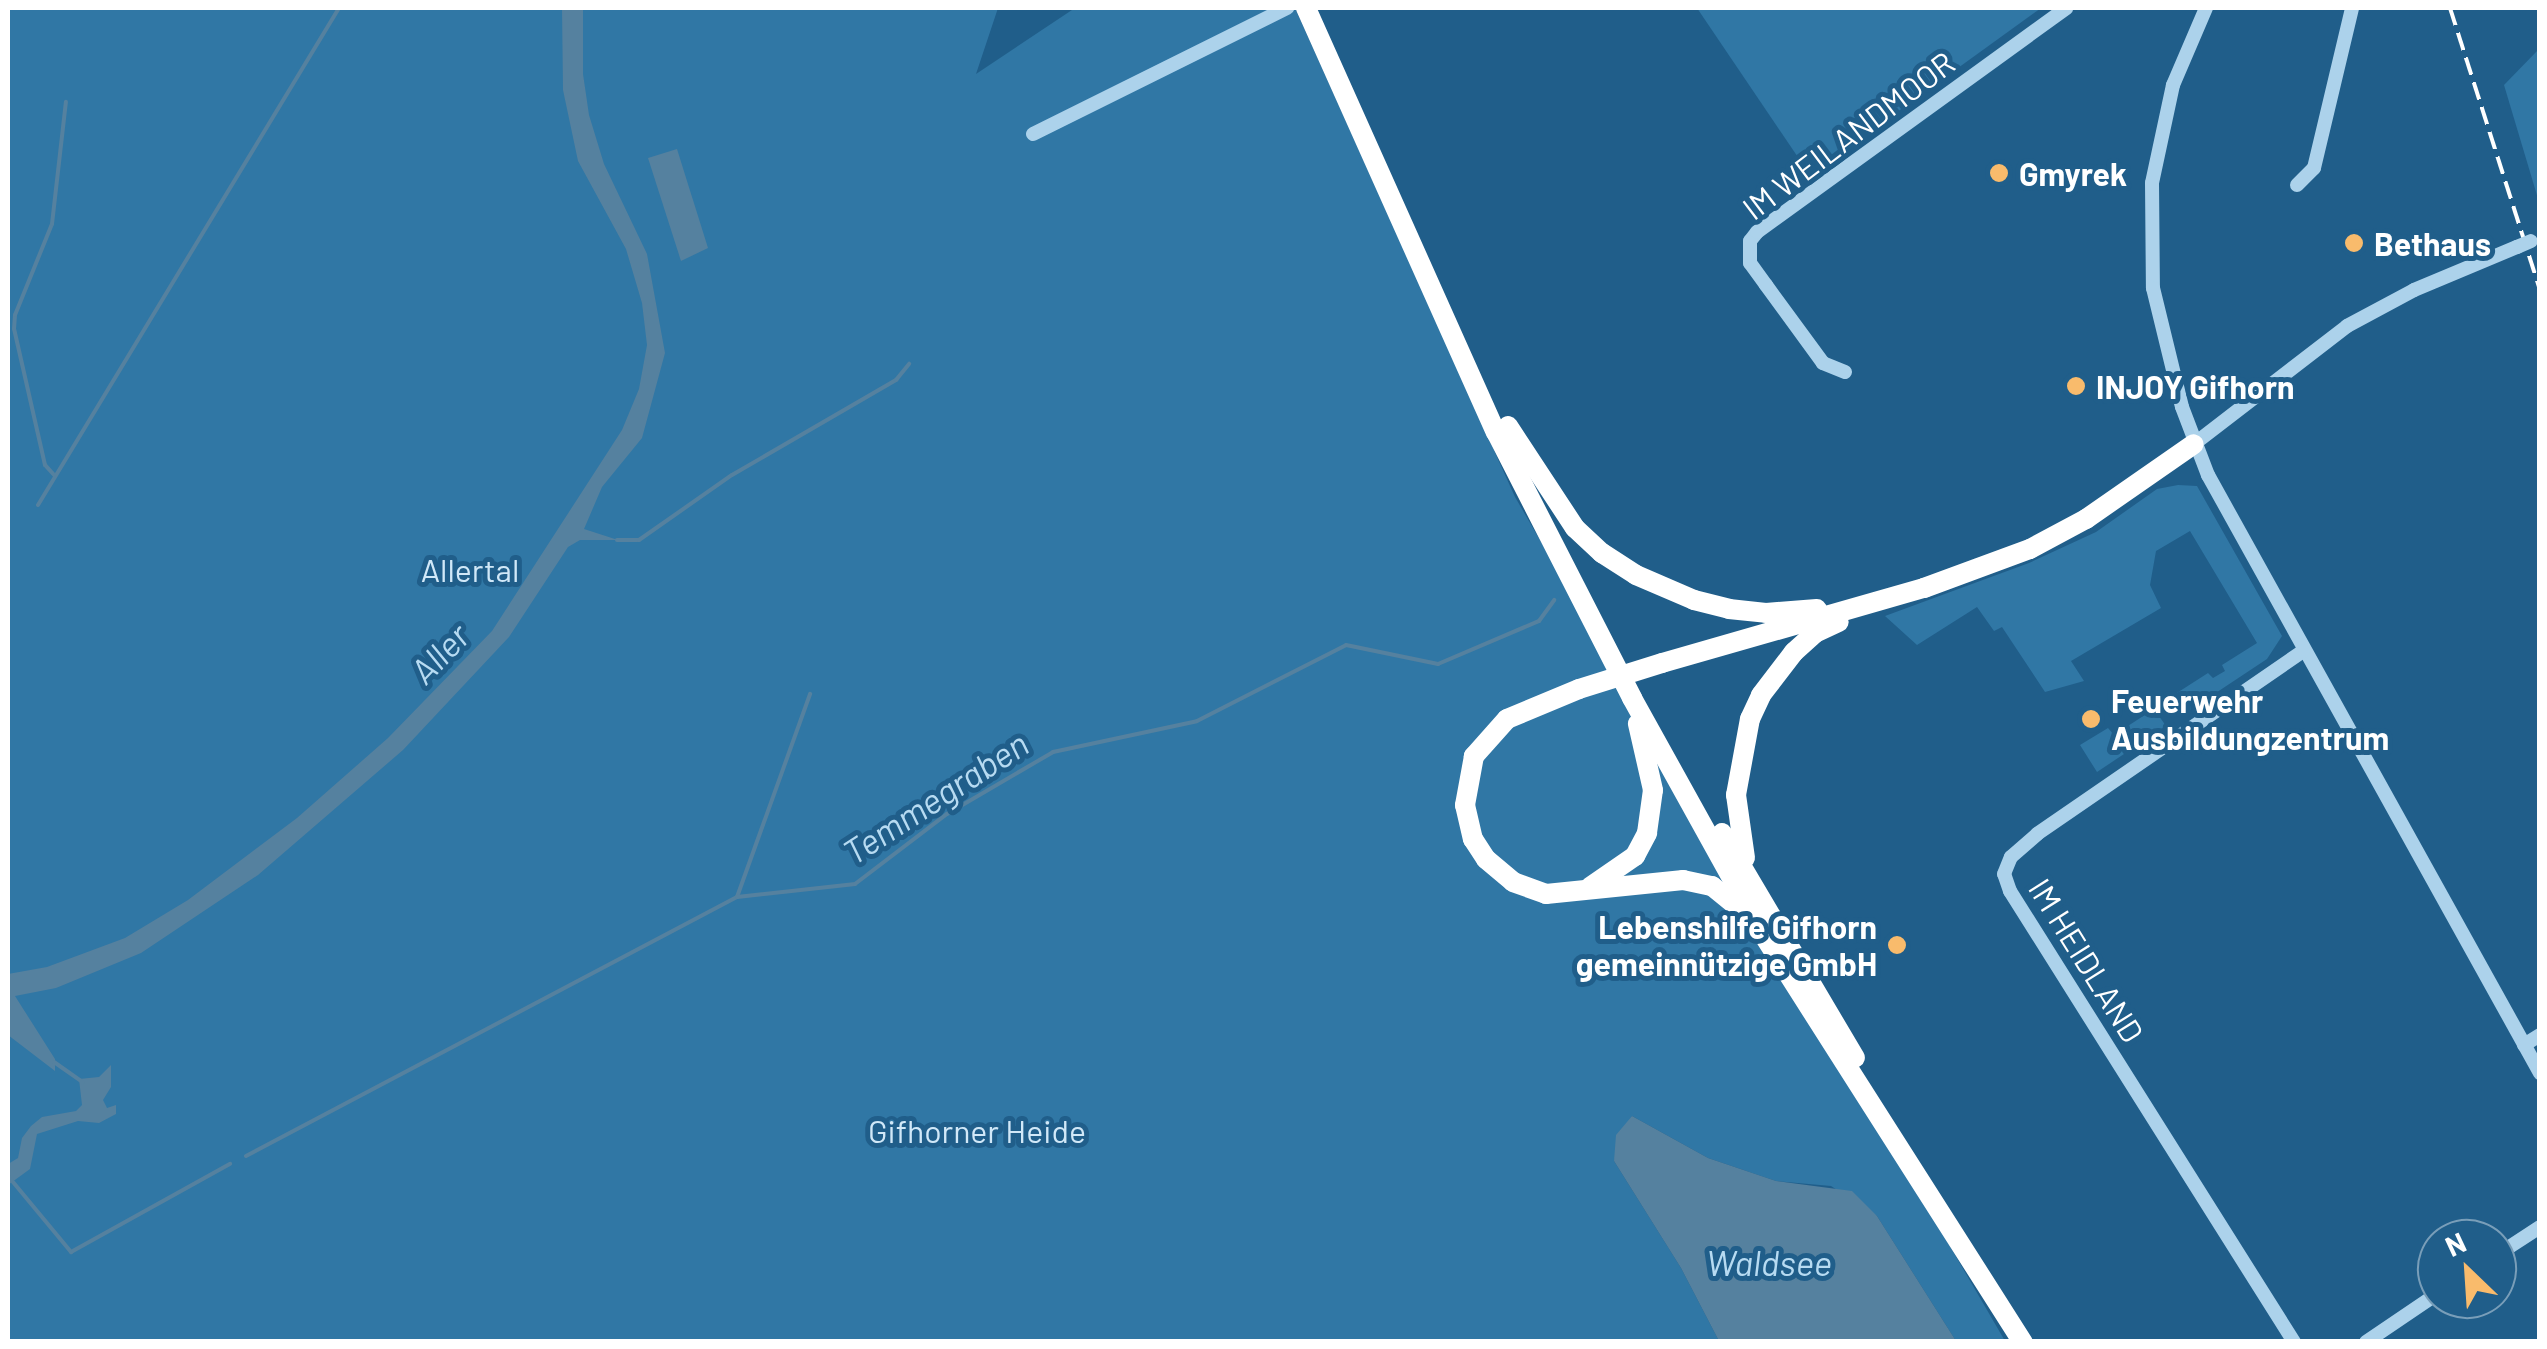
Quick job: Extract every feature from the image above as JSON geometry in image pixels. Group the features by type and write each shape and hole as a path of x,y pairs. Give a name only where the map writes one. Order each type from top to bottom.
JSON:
{"highway":[{"path":"1306,8 1473,382 1632,698 1764,936 2023,1342"},
{"path":"1320,8 1508,426 1656,715 1860,1066 2037,1342"},
{"path":"1508,426 1576,528 1602,554 1665,590 1729,609 1766,613 1888,599"},
{"path":"1764,936 1726,893 1699,882 1666,881 1570,894 1523,887 1494,868 1469,828 1464,792 1474,756 1497,726 1532,706 1662,663 1888,599 2030,549 2086,520 2194,444"},
{"path":"1752,884 1739,836 1736,795 1742,746 1761,694 1794,652 1816,633 1888,599"},
{"path":"1570,894 1617,872 1634,856 1647,833 1653,790 1632,698"}],"street":[{"path":"1033,134 1287,8"},
{"name":"IM WEILANDMOOR","path":"1845,372 1822,363 1750,264 1750,241 1757,232 2066,8"},
{"path":"2206,8 2186,48 2164,118 2150,228 2158,321 2194,444 2304,651 2540,1072"},
{"path":"2297,185 2314,168 2352,8"},
{"path":"2194,444 2348,326 2414,290 2529,242"},
{"name":"IM HEIDLAND","path":"2294,1342 2010,890 2004,874 2011,857 2037,834 2304,651"},
{"path":"2524,1044 2540,1035"},
{"path":"2517,1242 2540,1226"},
{"path":"2366,1342 2417,1308"}],"green space":[{"path":"8,8 998,8 976,74 1075,8 1295,8 1515,497 2005,1341 1956,1341 1877,1216 1831,1186 1776,1181 1708,1158 1632,1116 1614,1161 1681,1268 1719,1341 8,1341"},
{"path":"1697,8 2041,8 1810,175"},
{"path":"2539,49 2539,202 2504,85"},
{"path":"2197,486 2282,636 2267,659 2181,716 2169,698 2208,673 2213,678 2225,671 2222,665 2257,643 2190,531 2156,551 2150,585 2161,608 2071,661 2084,681 2045,692 2002,627 1994,631 1977,607 1917,645 1885,616 2029,563 2096,532 2157,489"},
{"path":"2154,709 2166,726 2097,772 2080,745 2108,728 2114,735"}],"water":[{"path":"562,8 583,8 583,74 589,115 604,164 647,254 665,353 642,438 602,487 584,529 618,540 580,540 568,547 509,637 403,750 258,875 141,953 56,988 15,996 55,1059 55,1071 8,1035 8,974 47,967 125,938 188,900 297,818 388,738 492,631 622,430 639,389 647,345 642,303 626,249 578,161 563,90"},
{"path":"677,149 708,248 681,261 648,158"},
{"path":"111,1065 111,1087 103,1100 107,1108 116,1105 116,1114 99,1123 78,1121 37,1134 30,1169 8,1185 8,1164 18,1158 22,1138 31,1126 42,1117 76,1111 82,1105 79,1079 99,1077"},
{"name":"Waldsee","path":"1632,1116 1708,1158 1776,1181 1852,1191 1877,1216 1956,1341 1719,1341 1681,1268 1614,1161 1616,1135"}],"waterway":[{"path":"38,505 339,8"},
{"path":"55,476 45,465 14,329 15,315 52,224 66,102"},
{"path":"617,540 639,540 732,475 896,380 909,364"},
{"name":"Temmegraben","path":"246,1156 737,897 855,884 947,814 1053,752 1197,721 1346,645 1438,664 1539,621 1554,600"},
{"path":"737,897 810,694"},
{"path":"54,1062 83,1082"},
{"name":"Temmegraben","path":"8,1176 71,1252 230,1164"}],"railway":[{"path":"2450,8 2540,290"}],"place":[{"name":"Gmyrek","path":"1999,173"},
{"name":"Bethaus","path":"2354,243"},
{"name":"INJOY Gifhorn","path":"2076,386"},
{"name":"Feuerwehr Ausbildungzentrum","path":"2091,719"},
{"name":"Lebenshilfe Gifhorn gemeinnützige GmbH","path":"1897,945"}],"park label":[{"name":"Allertal","path":"470,569"},
{"name":"Gifhorner Heide","path":"977,1130"}],"water label":[{"name":"Aller","path":"439,653"}]}
